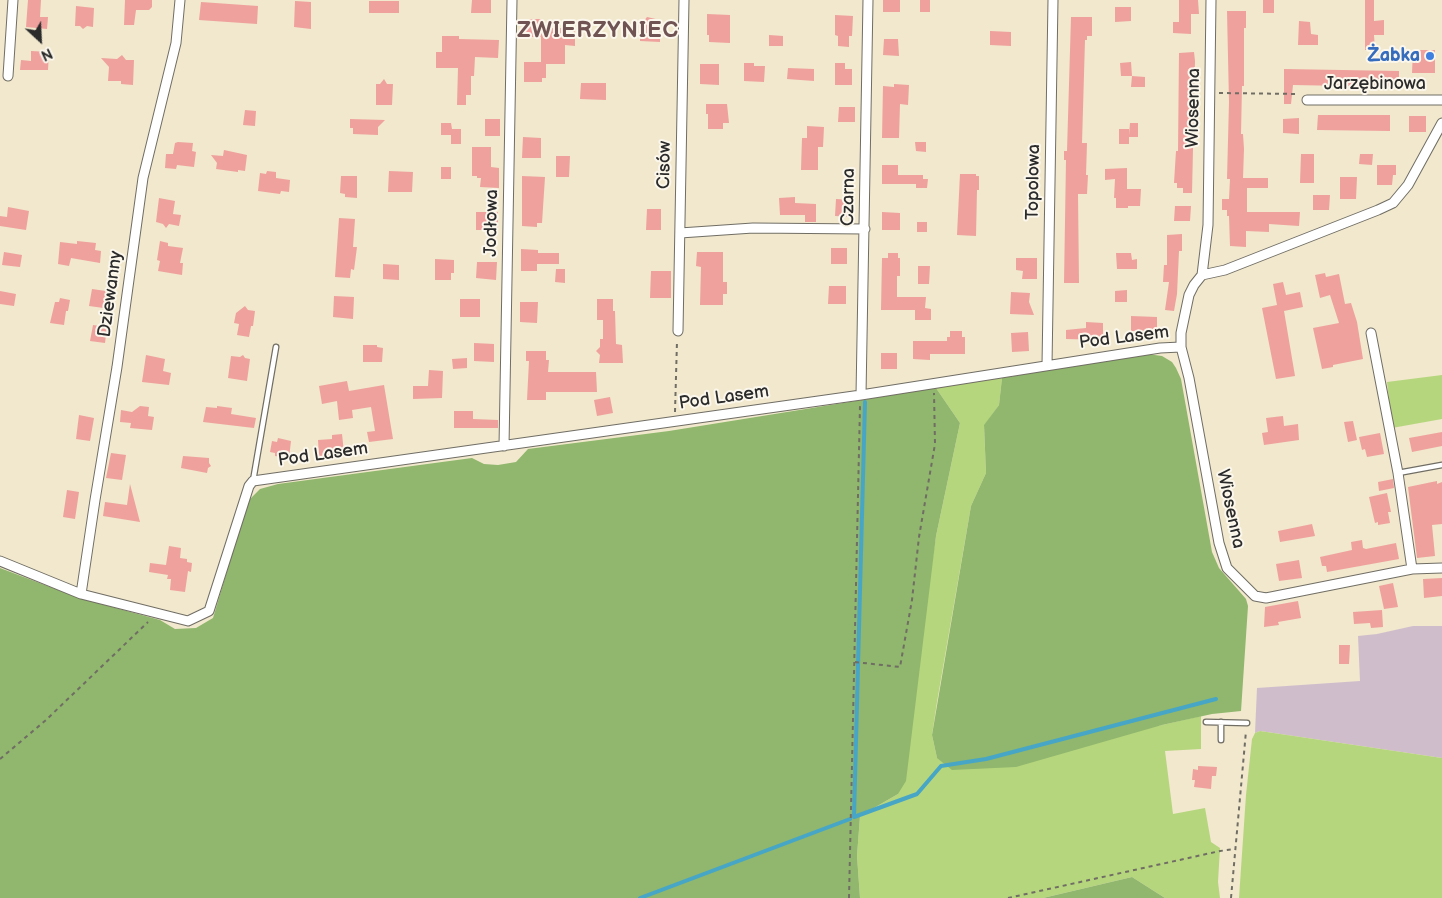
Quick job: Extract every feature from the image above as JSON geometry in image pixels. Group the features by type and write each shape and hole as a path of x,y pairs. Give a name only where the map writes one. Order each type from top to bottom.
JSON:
{"street":[{"path":"8,76 13,0"},
{"name":"Dziewanny","path":"81,594 94,500 117,367 142,178 176,43 180,0"},
{"name":"Jodłowa","path":"504,446 512,0"},
{"name":"Cisów","path":"678,331 684,0"},
{"name":"Czarna","path":"861,394 868,0"},
{"name":"Topolowa","path":"1047,365 1053,0"},
{"name":"Wiosenna","path":"1202,275 1208,224 1211,0"},
{"name":"Jarzębinowa","path":"1307,100 1442,100"},
{"path":"1202,275 1225,270 1392,203 1408,185 1442,123"},
{"path":"680,233 753,228 864,229"},
{"name":"Pod Lasem","path":"253,481 861,394 1160,348 1181,348 1181,333 1189,295 1202,275"},
{"path":"1371,334 1398,472 1412,569"},
{"name":"Wiosenna","path":"1181,348 1189,378 1219,543 1227,568 1255,596 1266,598 1412,569 1442,568"},
{"path":"0,561 81,594 188,621 209,612 249,486 253,481"}],"lane":[{"path":"253,481 276,347"},
{"path":"1398,472 1442,465"},
{"path":"1206,722 1247,723"},
{"path":"1221,722 1221,740"}],"path":[{"path":"1210,93 1300,94 1307,100"},
{"path":"674,421 678,331"},
{"path":"857,662 900,667 935,444 934,383"},
{"path":"849,898 857,662 861,394"},
{"path":"0,758 46,720 157,614"},
{"path":"1231,898 1247,723"},
{"path":"1008,898 1235,849"}],"shaded area":[{"path":"1413,626 1442,626 1442,758 1260,731 1255,733 1257,688 1360,681 1358,636"}],"green space":[{"path":"1147,354 1162,356 1172,362 1181,379 1212,552 1219,568 1246,599 1248,606 1241,711 1212,714 1162,725 1016,767 952,770 937,758 932,735 971,506 986,473 984,425 999,405 1002,378"},
{"path":"1442,375 1442,419 1392,428 1387,382"},
{"path":"1002,378 999,405 984,426 986,473 971,506 937,702 932,735 937,758 1162,725 1201,716 1201,749 1165,751 1173,814 1205,808 1211,842 1220,848 1218,882 1220,898 1165,898 1132,877 1043,898 860,898 857,856 860,816 898,794 936,536 960,423 936,388"},
{"path":"936,388 960,423 936,536 906,781 898,794 860,816 857,856 860,898 0,898 0,568 79,598 160,620 175,629 196,628 213,618 248,501 260,489 278,484 472,458 484,464 498,465 516,462 528,449 669,431"},
{"path":"1260,731 1442,758 1442,898 1239,898 1252,739 1255,733"},
{"path":"1132,877 1165,898 1043,898"}],"building":[{"path":"28,0 41,0 40,17 48,17 47,29 26,27"},
{"path":"125,0 152,0 152,7 149,10 136,10 134,25 124,25"},
{"path":"472,0 491,0 491,13 471,13"},
{"path":"883,0 900,0 900,12 883,12"},
{"path":"920,0 930,0 930,12 920,12"},
{"path":"1179,0 1198,0 1199,14 1191,14 1191,34 1173,33 1173,22 1179,22"},
{"path":"1263,0 1274,0 1274,13 1263,13"},
{"path":"1365,0 1374,0 1374,21 1384,20 1384,35 1374,35 1375,50 1365,50"},
{"path":"295,1 311,2 311,29 294,27"},
{"path":"369,1 399,1 399,13 369,13"},
{"path":"201,2 258,6 257,24 199,20"},
{"path":"76,6 94,8 93,27 87,26 83,29 80,26 75,26"},
{"path":"1115,7 1131,7 1131,21 1115,22"},
{"path":"1227,11 1246,11 1241,134 1243,134 1244,149 1243,178 1268,178 1268,188 1247,188 1247,212 1300,212 1299,226 1269,224 1269,232 1246,231 1246,247 1230,246 1229,216 1227,216 1227,210 1222,210 1222,199 1229,199 1230,179 1227,179 1229,102"},
{"path":"707,14 730,15 730,43 709,42"},
{"path":"835,15 853,16 852,36 849,36 849,47 838,46 838,36 835,35"},
{"path":"647,17 660,20 660,42 640,41 640,22 643,22"},
{"path":"1071,17 1092,17 1092,36 1087,36 1087,40 1085,40 1082,143 1087,143 1086,175 1088,175 1087,194 1078,194 1079,283 1064,283 1066,160 1064,160 1064,151 1067,151"},
{"path":"525,19 542,19 541,28 575,28 575,46 565,45 565,64 546,64 546,78 542,78 542,82 524,82 524,62 541,62 541,37 525,37"},
{"path":"1299,21 1310,22 1311,34 1318,35 1318,45 1298,45"},
{"path":"990,31 1011,32 1011,46 990,45"},
{"path":"769,35 783,36 783,46 769,46"},
{"path":"442,36 459,36 459,39 499,40 498,58 475,57 474,76 471,76 471,95 466,95 466,105 457,105 458,68 436,68 436,52 442,52"},
{"path":"884,39 898,39 899,56 883,55"},
{"path":"1413,50 1435,50 1435,73 1412,73"},
{"path":"31,51 49,52 48,70 20,70 21,60 31,61"},
{"path":"1194,52 1192,193 1183,193 1183,188 1177,188 1177,183 1174,183 1176,151 1178,151 1179,53"},
{"path":"122,55 126,60 134,60 133,85 121,84 121,81 108,81 109,67 101,58 117,59"},
{"path":"1131,62 1132,76 1121,76 1120,63"},
{"path":"744,63 754,63 754,66 765,66 764,82 744,81"},
{"path":"835,63 845,63 845,69 852,69 852,85 835,85"},
{"path":"700,64 719,64 719,85 700,84"},
{"path":"788,68 814,69 814,81 787,79"},
{"path":"1284,69 1399,71 1399,83 1396,83 1396,87 1293,85 1291,104 1284,104"},
{"path":"1132,76 1145,77 1145,87 1131,87"},
{"path":"384,79 387,84 393,84 392,105 376,105 376,84 380,84"},
{"path":"581,83 606,83 606,100 580,99"},
{"path":"894,84 909,85 908,105 900,104 899,138 882,138 883,86 894,87"},
{"path":"706,104 727,104 729,123 723,123 723,129 708,129"},
{"path":"839,107 855,107 855,122 838,122"},
{"path":"245,110 256,111 255,126 243,125"},
{"path":"1318,115 1390,115 1390,131 1317,130"},
{"path":"1409,116 1426,116 1426,132 1409,132"},
{"path":"1299,118 1299,134 1283,133 1283,119"},
{"path":"350,119 385,120 378,127 378,135 353,134 353,128 350,128"},
{"path":"485,119 500,119 500,136 485,136"},
{"path":"441,123 451,123 452,129 461,129 461,144 451,144 451,135 441,135"},
{"path":"1130,123 1138,123 1138,137 1129,137 1129,144 1119,144 1119,129 1129,129 1129,135"},
{"path":"807,126 824,127 823,147 818,147 818,170 801,170 802,138 807,138"},
{"path":"523,137 541,138 541,158 522,158"},
{"path":"915,142 926,142 926,152 916,151"},
{"path":"175,143 193,143 192,151 196,152 194,167 177,165 176,169 165,168 166,154 173,154"},
{"path":"472,147 491,147 491,167 499,168 499,188 480,187 481,178 472,176"},
{"path":"224,150 247,155 245,171 216,169 217,163 211,155 223,156"},
{"path":"1301,154 1314,154 1314,183 1300,183"},
{"path":"1360,154 1373,154 1372,165 1359,164"},
{"path":"556,156 570,156 569,177 556,177"},
{"path":"882,165 898,165 898,175 923,175 923,179 928,179 927,188 916,188 916,184 882,184"},
{"path":"1377,165 1396,165 1396,175 1393,175 1392,185 1377,185"},
{"path":"441,167 451,167 451,179 441,179"},
{"path":"1127,168 1127,189 1141,189 1140,206 1116,208 1116,198 1114,198 1115,179 1105,180 1105,169"},
{"path":"267,171 276,172 276,178 290,180 289,192 281,191 280,194 258,191 260,173 266,174"},
{"path":"389,171 413,172 412,192 388,192"},
{"path":"960,174 976,174 976,176 979,176 976,236 957,235"},
{"path":"341,176 357,176 357,198 345,197 345,194 340,193"},
{"path":"522,176 545,177 542,223 537,223 537,227 522,226"},
{"path":"1340,177 1357,177 1356,199 1340,199"},
{"path":"1313,195 1330,195 1329,210 1313,210"},
{"path":"795,197 795,203 816,204 816,222 805,222 805,215 780,215 779,198"},
{"path":"159,198 175,201 173,214 181,215 179,226 169,224 166,228 163,224 156,222"},
{"path":"836,199 852,200 852,217 835,216"},
{"path":"1175,206 1191,206 1190,221 1174,221"},
{"path":"8,207 29,211 26,230 0,226 0,216 7,217"},
{"path":"647,209 661,209 661,230 646,230"},
{"path":"476,212 498,212 498,230 476,230"},
{"path":"882,212 900,213 900,230 882,230"},
{"path":"339,218 355,219 353,247 357,247 354,270 351,269 350,278 335,277"},
{"path":"917,222 927,222 927,232 917,232"},
{"path":"1182,234 1182,251 1179,251 1177,294 1174,311 1165,310 1169,282 1163,282 1164,265 1167,265 1167,235"},
{"path":"77,241 96,243 95,250 101,251 100,263 71,258 69,266 58,264 60,242 77,244"},
{"path":"160,241 168,243 168,246 183,248 180,263 183,263 182,275 158,271 160,261 157,260"},
{"path":"831,248 847,248 847,264 831,264"},
{"path":"521,249 538,250 538,253 559,253 559,264 537,264 537,271 521,271"},
{"path":"4,252 22,255 20,267 2,265"},
{"path":"697,252 723,252 723,282 727,282 727,294 723,294 723,305 700,305 701,267 696,266"},
{"path":"888,253 898,253 898,258 900,258 900,276 897,276 897,297 926,297 925,308 931,309 931,320 915,320 915,310 881,310 882,258 888,258"},
{"path":"1116,253 1131,253 1132,260 1137,259 1137,269 1117,269"},
{"path":"1016,258 1037,258 1037,279 1022,279 1023,271 1016,270"},
{"path":"435,259 454,260 454,273 451,273 451,280 435,280"},
{"path":"477,262 497,262 496,280 476,278"},
{"path":"383,264 399,265 399,280 383,279"},
{"path":"918,266 930,266 929,284 918,284"},
{"path":"556,269 565,269 565,283 555,282"},
{"path":"651,271 671,271 671,298 650,298"},
{"path":"1325,273 1326,277 1339,274 1345,304 1351,303 1357,322 1363,359 1322,369 1313,328 1339,323 1330,295 1320,298 1315,275"},
{"path":"1283,282 1286,295 1300,292 1303,307 1284,311 1295,376 1276,379 1262,308 1277,305 1273,284"},
{"path":"829,286 846,286 846,304 828,304"},
{"path":"92,289 113,292 111,309 89,306"},
{"path":"1127,290 1127,302 1115,302 1115,291"},
{"path":"0,291 16,294 14,306 0,304"},
{"path":"1011,292 1030,293 1029,302 1034,315 1010,314"},
{"path":"334,296 354,297 353,319 333,317"},
{"path":"60,298 70,300 64,325 50,323 55,302 59,302"},
{"path":"460,299 480,299 480,317 460,317"},
{"path":"597,299 613,299 616,344 622,345 623,363 599,363 600,355 596,351 600,347 600,339 603,339 603,320 597,320"},
{"path":"520,302 538,302 537,323 520,322"},
{"path":"245,306 248,310 255,311 249,337 237,335 239,324 234,323 236,313"},
{"path":"1131,316 1157,317 1157,332 1131,331"},
{"path":"1086,322 1103,323 1103,340 1066,339 1066,330 1086,328"},
{"path":"93,325 107,327 105,343 90,341"},
{"path":"950,331 962,331 962,337 965,337 965,354 930,354 930,360 913,359 913,341 947,341 947,337 950,337"},
{"path":"1028,332 1029,351 1012,352 1011,333"},
{"path":"474,343 494,344 494,362 474,361"},
{"path":"363,345 377,345 377,347 383,348 382,362 363,362"},
{"path":"526,351 546,351 546,360 549,360 548,372 596,372 597,392 546,392 546,400 527,400 529,361 526,361"},
{"path":"881,353 897,353 897,369 881,369"},
{"path":"146,355 165,359 163,371 171,373 169,385 142,382"},
{"path":"243,355 245,358 250,359 247,381 228,378 231,356 240,357"},
{"path":"467,358 467,368 453,369 452,359"},
{"path":"429,370 443,371 442,398 413,399 413,386 428,386"},
{"path":"347,381 349,391 384,385 393,439 369,442 367,432 375,431 371,407 352,410 353,418 339,420 337,401 322,404 319,386"},
{"path":"610,397 613,413 597,416 594,400"},
{"path":"140,406 149,407 148,416 154,417 152,430 130,428 131,423 120,422 121,410 132,412"},
{"path":"217,406 232,408 231,414 256,418 254,428 203,422 206,407 217,408"},
{"path":"454,411 473,411 473,419 498,420 498,428 454,428"},
{"path":"79,415 94,418 90,441 76,439"},
{"path":"1283,416 1284,426 1298,424 1299,440 1264,445 1262,433 1268,432 1266,418"},
{"path":"1353,421 1357,440 1348,442 1344,422"},
{"path":"1442,432 1442,446 1412,452 1409,438"},
{"path":"1380,433 1384,454 1367,457 1365,449 1362,450 1359,437"},
{"path":"342,434 344,453 319,456 318,440 332,439 332,435"},
{"path":"278,438 291,441 289,458 275,456 275,453 270,452 272,441 277,442"},
{"path":"111,453 126,455 122,480 106,478"},
{"path":"183,456 209,458 211,466 208,468 207,473 181,468"},
{"path":"1393,479 1394,488 1379,491 1378,482"},
{"path":"1437,481 1437,484 1442,482 1442,524 1432,525 1435,556 1417,558 1408,487"},
{"path":"130,484 140,522 103,516 105,502 127,505"},
{"path":"67,490 79,492 75,519 63,517"},
{"path":"1387,493 1391,512 1388,512 1390,523 1378,525 1378,522 1375,523 1369,497"},
{"path":"1312,524 1315,536 1280,542 1278,531"},
{"path":"1362,540 1363,548 1366,549 1396,543 1399,559 1327,572 1326,566 1322,566 1320,557 1352,550 1351,542"},
{"path":"169,546 181,548 180,558 187,559 187,562 192,563 191,572 188,571 185,592 170,590 171,579 167,579 168,575 149,572 150,563 166,565"},
{"path":"1299,560 1302,578 1279,581 1276,564"},
{"path":"1442,578 1442,596 1424,598 1423,579"},
{"path":"1393,583 1398,607 1384,609 1379,586"},
{"path":"1298,601 1301,618 1278,622 1279,625 1264,627 1265,607"},
{"path":"1382,610 1383,627 1371,628 1370,623 1354,624 1353,612"},
{"path":"1339,645 1350,645 1349,664 1339,664"},
{"path":"1198,766 1217,767 1216,776 1212,776 1211,789 1194,787 1195,780 1192,780 1193,769 1198,770"}],"waterway":[{"path":"865,402 854,817 917,794 941,766 986,759 1216,699"},
{"path":"640,898 850,819"}],"place":[{"name":"Żabka","path":"1430,56"}],"district":[{"name":"ZWIERZYNIEC","path":"598,31"}]}
